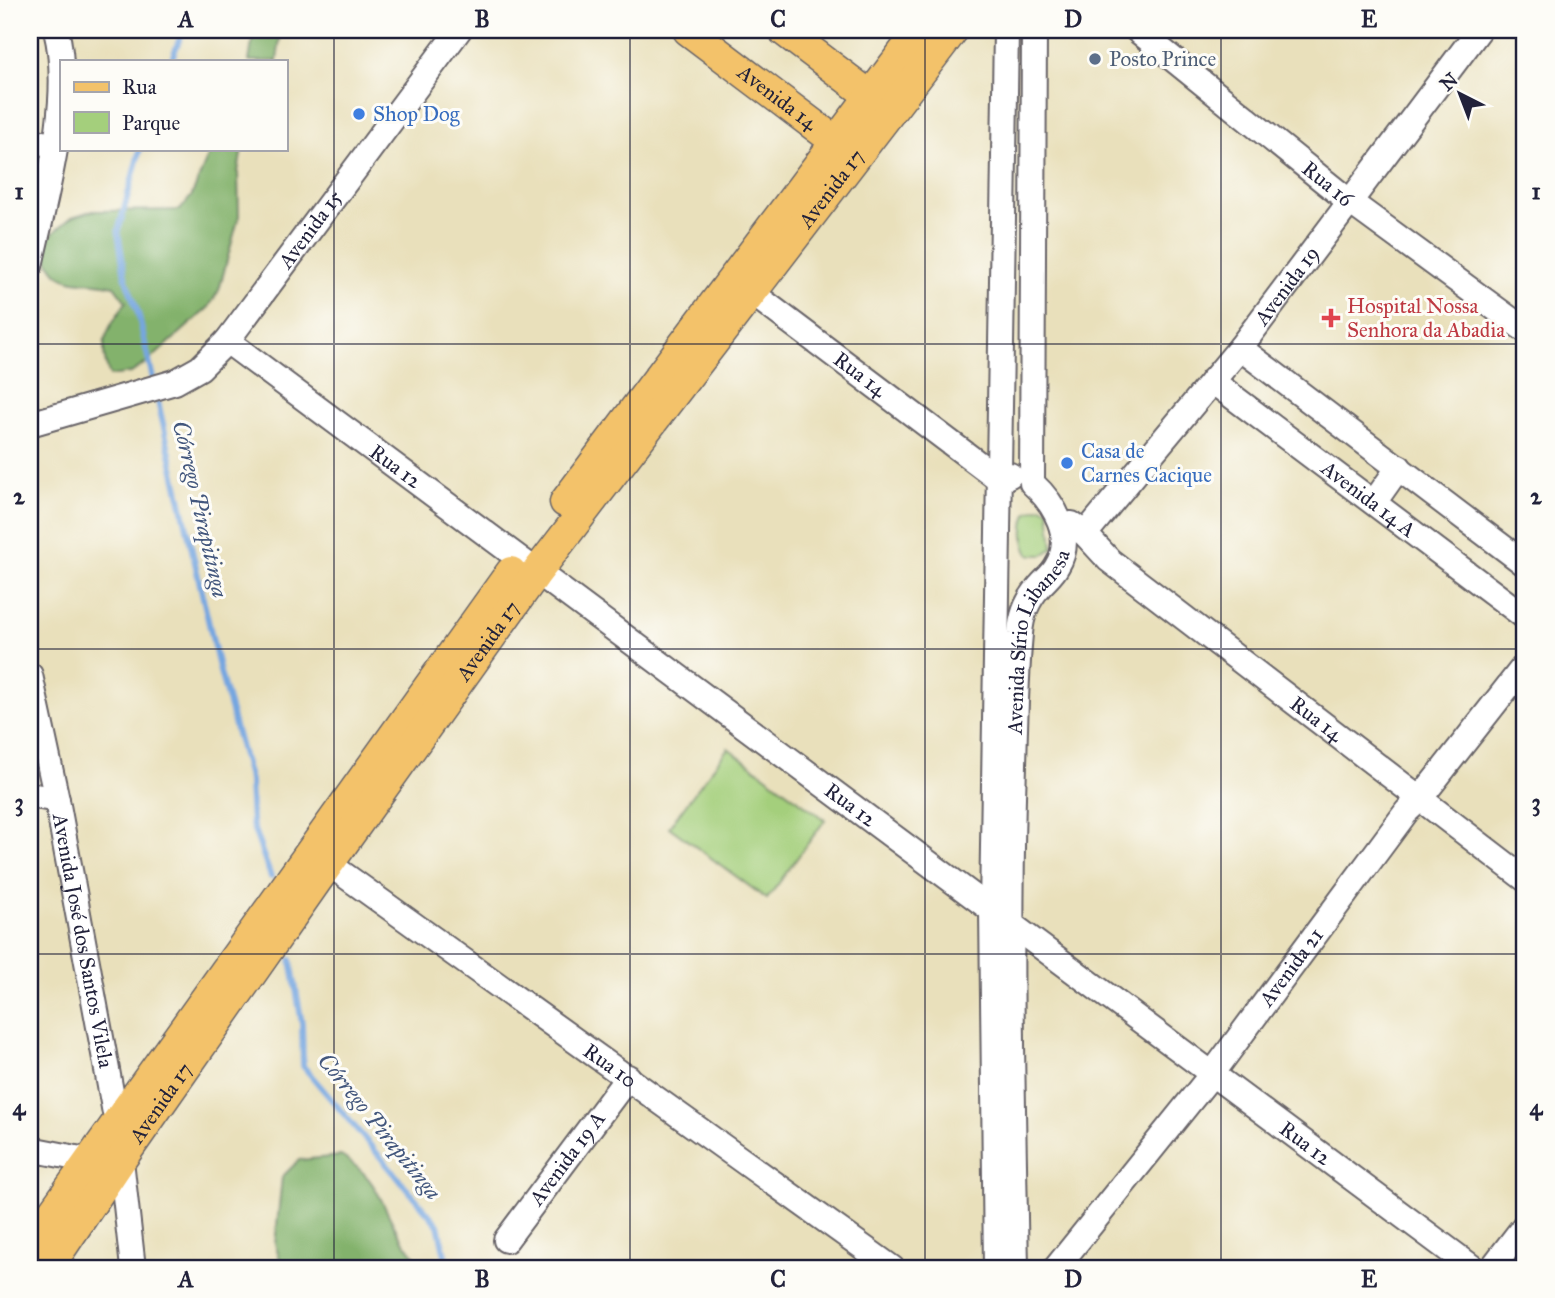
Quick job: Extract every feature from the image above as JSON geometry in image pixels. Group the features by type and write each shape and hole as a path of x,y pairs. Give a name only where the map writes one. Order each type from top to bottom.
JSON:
{"main road":[{"name":"Avenida 14","path":"688,30 835,141"},
{"path":"783,30 869,95"},
{"name":"Avenida 17","path":"30,1244 106,1161 529,566 623,427 920,30"},
{"name":"Avenida 17","path":"529,566 752,293 953,30"},
{"name":"Avenida 17","path":"48,1268 106,1161 117,1124 321,860"}],"street":[{"path":"56,30 60,60"},
{"name":"Avenida 15","path":"30,424 175,382 200,368 227,341 459,30"},
{"name":"Avenida Sírio Libanesa","path":"996,1268 1001,915 998,573 1006,30"},
{"path":"1032,483 1034,30"},
{"name":"Rua 16","path":"1137,30 1350,202 1525,330"},
{"name":"Avenida 19","path":"1085,534 1240,348 1479,30"},
{"path":"30,266 55,145 60,102"},
{"path":"30,141 55,145"},
{"name":"Rua 14","path":"752,293 1000,480"},
{"name":"Rua 12","path":"227,341 1473,1268"},
{"name":"Avenida 14 A","path":"1240,348 1525,564"},
{"name":"Avenida 14 A","path":"1212,381 1525,617"},
{"path":"1374,501 1399,467"},
{"path":"1000,480 1013,474 1023,475 1045,495 1058,514"},
{"name":"Rua 14","path":"1058,514 1085,534 1109,560 1525,880"},
{"name":"Avenida Sírio Libanesa","path":"1016,1268 1001,915 1020,629 1026,604 1063,557 1063,537 1058,514"},
{"path":"1063,557 1109,560"},
{"path":"998,573 1010,590 1026,592 1039,587"},
{"name":"Avenida 21","path":"1056,1268 1212,1074 1407,811 1419,800 1525,665"},
{"name":"Avenida José dos Santos Vilela","path":"30,675 57,800 117,1124"},
{"path":"30,796 57,800"},
{"name":"Rua 10","path":"321,860 892,1268"},
{"name":"Avenida 19 A","path":"506,1240 628,1077"},
{"path":"30,1149 106,1161 133,1268"},
{"path":"1492,1268 1525,1225"}],"green space":[{"path":"254,30 281,30 277,60 249,60"},
{"path":"211,150 242,150 238,172 239,216 219,290 209,307 149,361 131,373 110,376 104,345 109,328 126,302 114,286 60,276 47,258 42,242 72,217 91,211 180,210 192,195"},
{"path":"1042,507 1049,510 1053,548 1043,555 1030,555 1024,540 1025,522 1028,512"},
{"path":"728,748 825,820 767,899 669,827"},
{"path":"341,1156 370,1180 397,1231 422,1268 283,1268 275,1244 282,1177 299,1160"}],"waterway":[{"name":"Córrego Pirapitinga","path":"171,60 183,30"},
{"name":"Córrego Pirapitinga","path":"140,150 118,232 125,276 138,313 154,383"},
{"name":"Córrego Pirapitinga","path":"156,393 220,672 250,781 252,824 271,877"},
{"name":"Córrego Pirapitinga","path":"291,960 302,1024 303,1066 438,1225 448,1268"}],"place":[{"name":"Posto Prince","path":"1095,59"},
{"name":"Shop Dog","path":"359,114"},
{"name":"Hospital Nossa Senhora da Abadia","path":"1331,318"},
{"name":"Casa de Carnes Cacique","path":"1067,463"}]}
